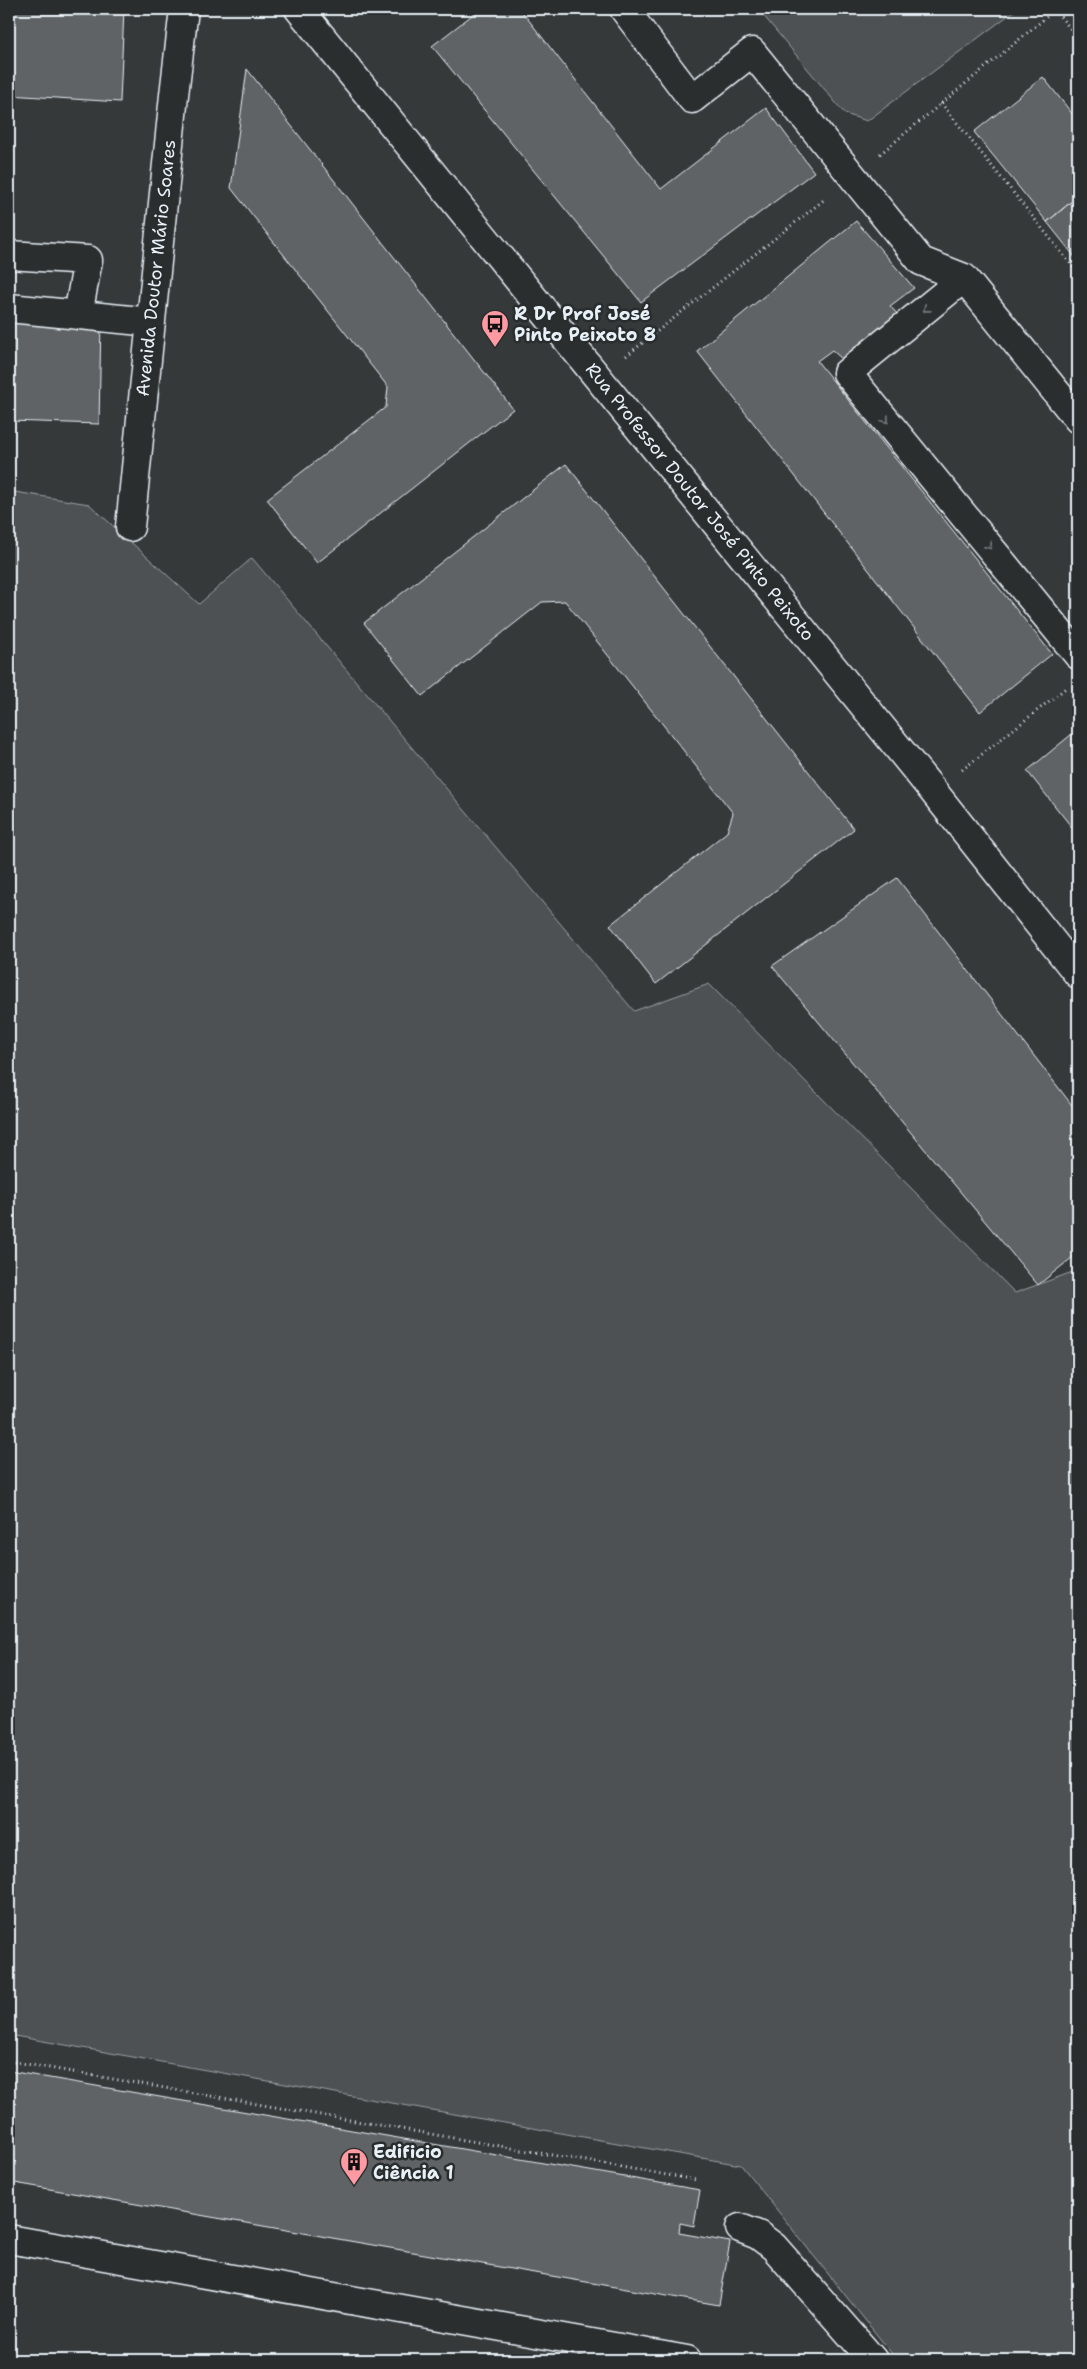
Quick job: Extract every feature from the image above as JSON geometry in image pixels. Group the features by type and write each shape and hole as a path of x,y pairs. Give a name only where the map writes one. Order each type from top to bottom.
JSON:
{"street":[{"name":"Avenida Doutor Mário Soares","path":"130,527 184,9"},
{"name":"Rua Professor Doutor José Pinto Peixoto","path":"299,9 934,792 1078,974"},
{"path":"624,9 692,99 752,52 921,261 964,278 1078,419"},
{"path":"9,254 88,260 78,315"},
{"path":"964,278 848,373 1078,655"},
{"path":"9,308 151,322"},
{"path":"740,2228 758,2235 774,2247 874,2360"},
{"path":"9,2239 687,2360"}],"path":[{"path":"1054,10 1078,38"},
{"path":"941,103 1078,273"},
{"path":"934,792 1071,684"},
{"path":"9,2061 696,2180"}],"shaded area":[{"path":"758,9 1017,9 867,121 845,114"},
{"path":"9,491 89,504 199,604 252,558 634,1011 709,984 1015,1293 1078,1270 1078,2360 897,2360 741,2165 9,2035"}],"building":[{"path":"9,9 124,9 120,102 9,95"},
{"path":"480,9 520,9 661,189 766,108 814,172 641,302 432,46"},
{"path":"247,69 513,409 317,563 267,499 386,407 388,387 231,188"},
{"path":"1043,77 1078,121 1078,196 1047,222 974,132"},
{"path":"1078,196 1078,261 1047,222"},
{"path":"856,221 914,288 890,306 899,316 843,360 832,350 817,361 1052,654 980,712 697,351"},
{"path":"9,314 101,319 99,424 9,421"},
{"path":"566,464 854,829 656,984 610,925 727,832 733,813 565,601 542,602 422,696 364,623"},
{"path":"1078,729 1078,835 1027,771"},
{"path":"897,878 1078,1113 1078,1253 1038,1285 772,966"},
{"name":"Edificio Ciência 1","path":"9,2071 700,2190 694,2226 680,2223 679,2233 730,2242 719,2305 9,2182"}],"place":[{"name":"R Dr Prof José Pinto Peixoto 8","path":"495,348"},
{"name":"Edificio Ciência 1","path":"354,2186"}]}
